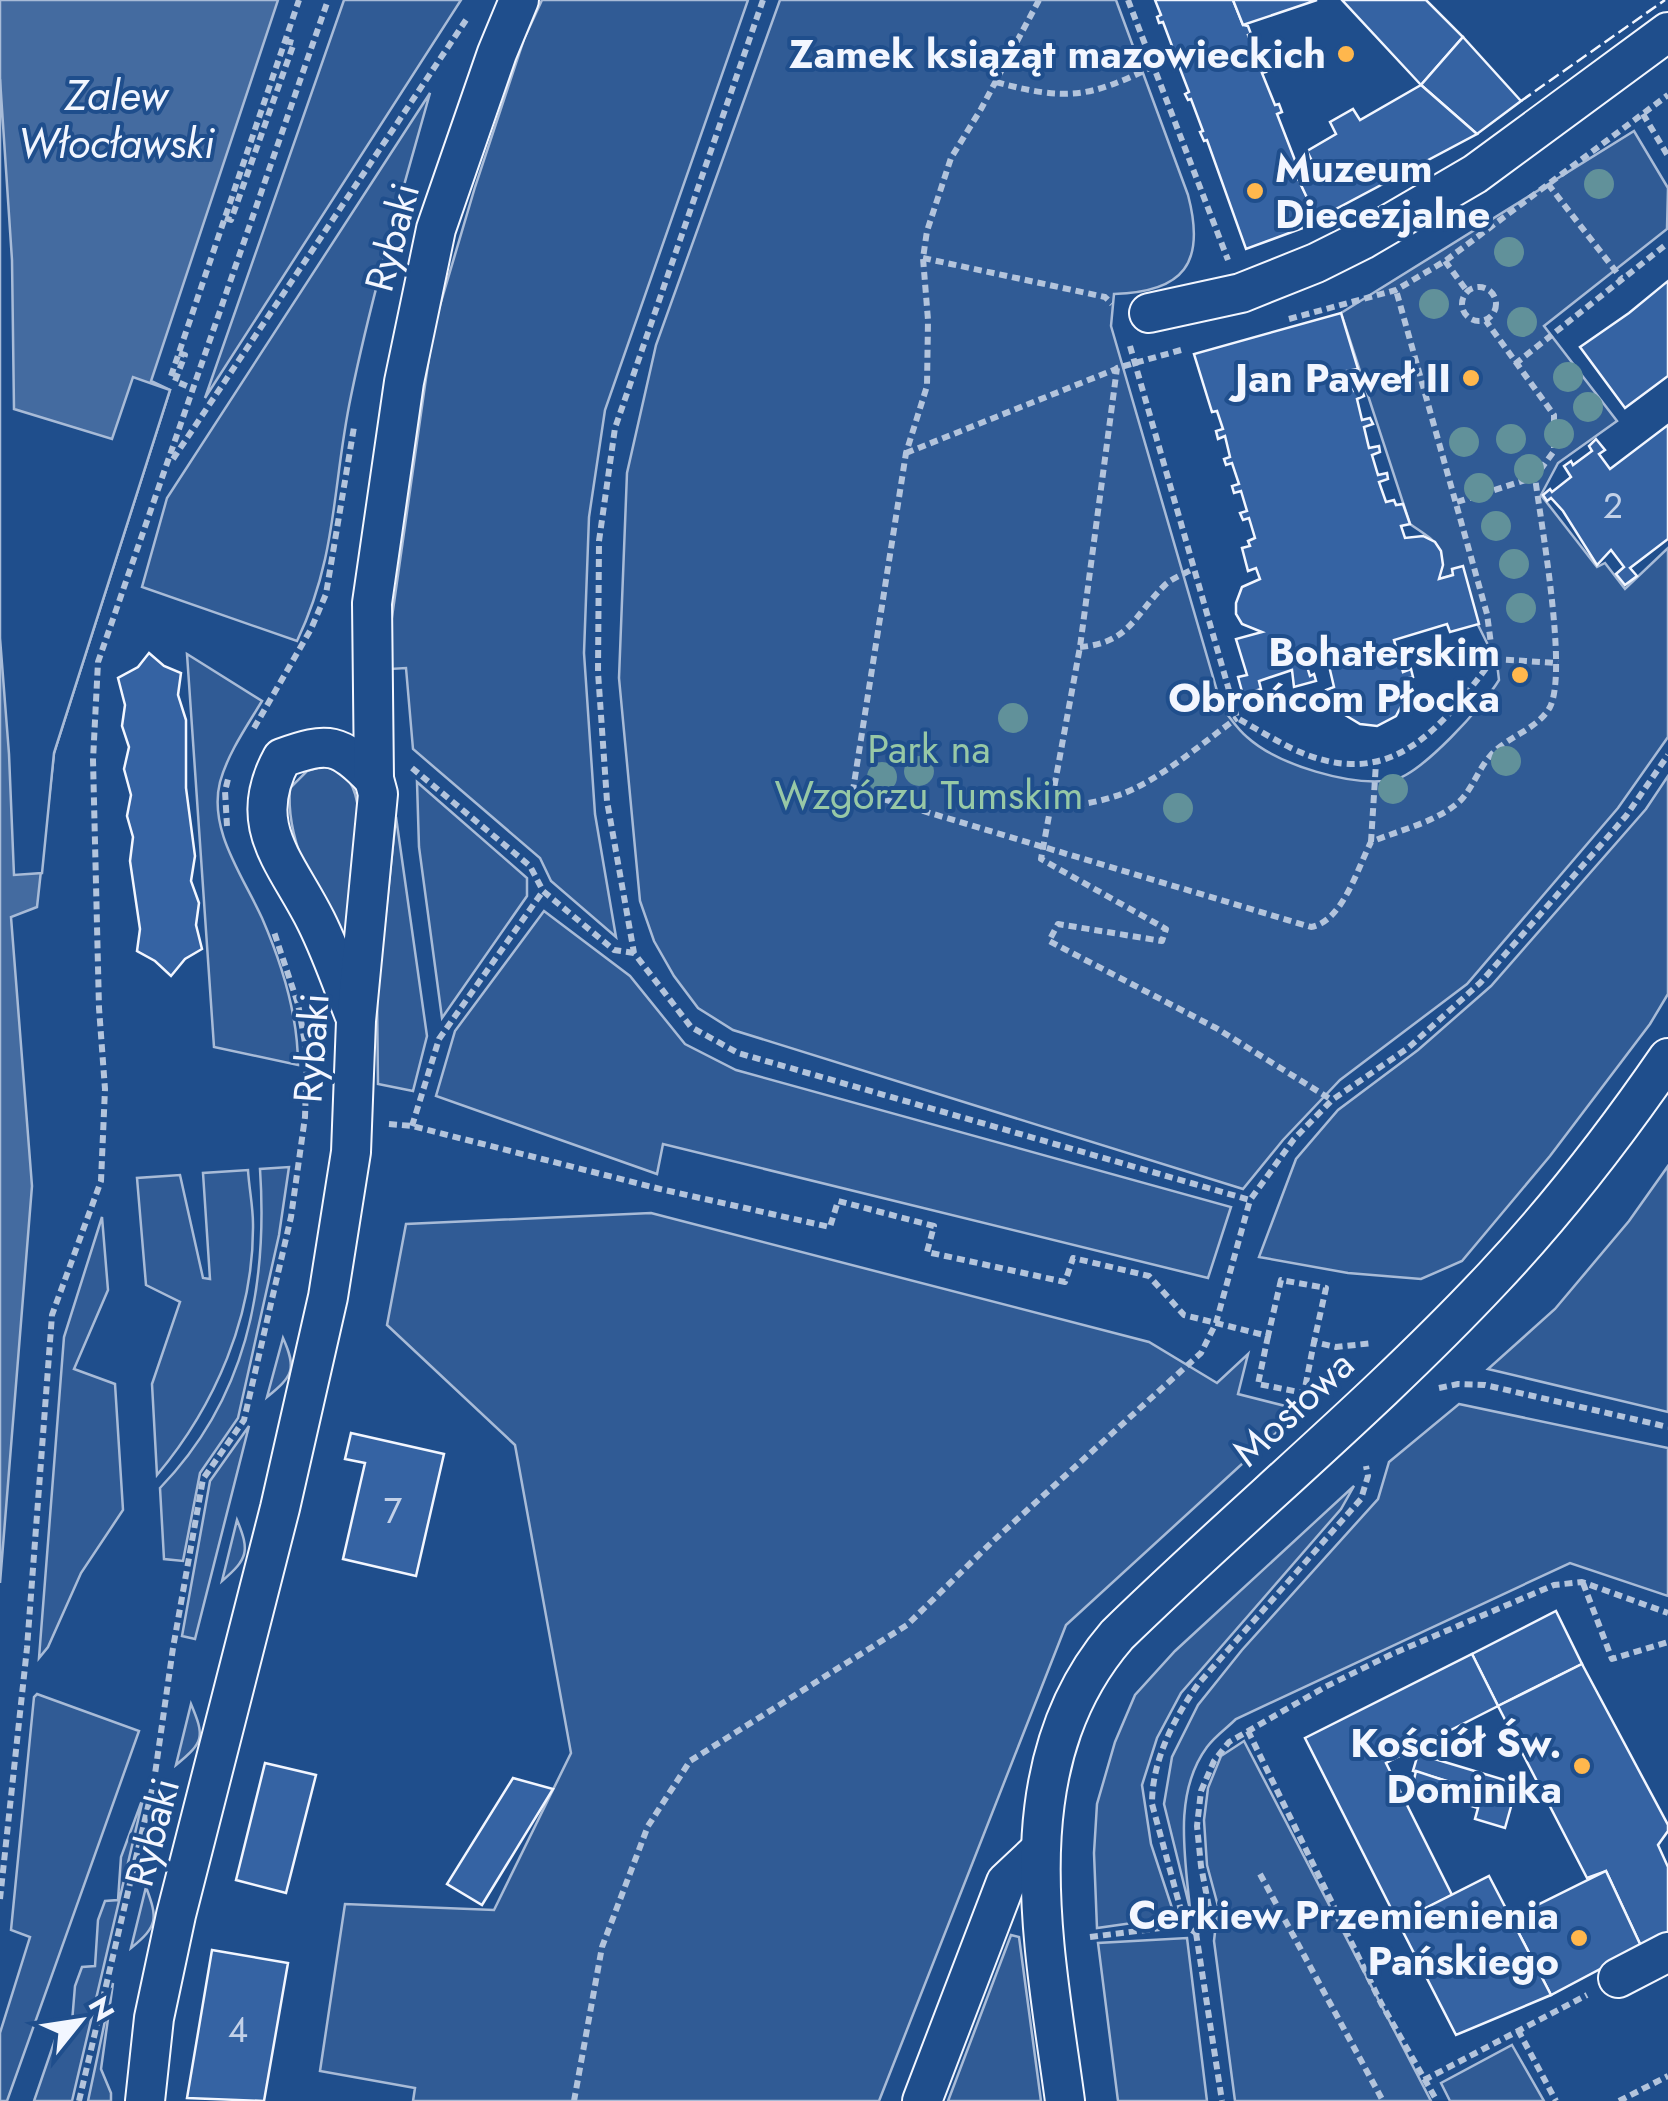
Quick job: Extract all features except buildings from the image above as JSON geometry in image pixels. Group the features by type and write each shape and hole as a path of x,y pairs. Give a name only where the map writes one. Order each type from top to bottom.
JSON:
{"street":[{"name":"Rybaki","path":"144,2101 154,2018 176,1915 276,1528 328,1297 350,1152 356,1021 378,794 389,770 372,603 404,382 436,228 519,0"},
{"path":"1130,317 1241,293 1362,240 1460,183 1585,96 1668,32"},
{"path":"356,1021 316,921 280,857 264,804 269,782 282,758 308,749 329,746 389,770"},
{"name":"Mostowa","path":"1065,2101 1041,1924 1039,1850 1044,1801 1057,1751 1082,1684 1104,1650 1174,1580 1410,1362 1494,1277 1574,1185 1668,1058"},
{"path":"922,2101 1006,1882 1039,1850"},
{"path":"1618,1978 1668,1952"}],"path":[{"path":"170,376 299,0"},
{"path":"0,1898 27,1648 52,1316 101,1181 105,1089 99,1008 93,760 98,662 328,0"},
{"path":"763,0 616,428 599,541 598,672 607,801 634,953 692,1027 738,1053 1250,1200"},
{"path":"1038,0 951,158 934,203 923,258 928,320 927,386 906,454 852,790 1311,927 1324,925 1336,910 1370,842 1376,763"},
{"path":"1128,0 1241,293"},
{"path":"166,470 464,22 477,11"},
{"path":"225,218 231,220 294,43 286,41"},
{"path":"996,82 1056,96 1080,95 1154,66"},
{"path":"284,69 302,76"},
{"path":"1643,114 1668,156"},
{"path":"1548,184 1621,278"},
{"path":"1515,364 1668,243"},
{"path":"923,258 1105,297 1130,317 1133,364 1237,718 1294,750 1339,763 1376,763 1406,753 1438,728 1493,660 1487,614 1458,502 1396,290"},
{"path":"1445,261 1468,292"},
{"path":"1480,287 1494,296 1496,308 1486,321 1475,322 1465,315 1462,304 1468,292 1480,287"},
{"path":"1458,502 1536,477 1554,451 1554,415 1486,321"},
{"path":"178,353 184,355 175,381 194,389"},
{"path":"906,454 1133,364"},
{"path":"1117,368 1080,648 1042,859 1166,929 1162,942 1058,924 1049,941 1216,1028 1332,1100"},
{"path":"246,741 311,630 326,594 356,415"},
{"path":"1370,842 1447,812 1464,797 1490,756 1513,736 1538,722 1551,705 1558,663 1536,477"},
{"path":"1080,648 1110,641 1130,628 1168,582 1194,569"},
{"path":"1493,660 1558,663"},
{"path":"1050,808 1084,805 1123,794 1183,758 1237,718"},
{"path":"574,2101 602,1947 648,1826 690,1761 907,1625 1201,1352 1216,1323 1250,1200 1294,1139 1332,1100 1408,1048 1480,983 1626,816 1668,755"},
{"path":"231,838 225,804 234,764"},
{"path":"389,770 530,866 543,890 614,950 634,953"},
{"path":"543,890 439,1040 412,1126 830,1227 838,1201 934,1226 927,1252 1065,1282 1073,1258 1149,1276 1184,1316 1268,1336"},
{"path":"79,2101 154,1782 173,1648 204,1479 244,1420 291,1218 305,1117 307,1054 298,1004 270,923"},
{"path":"1281,1280 1326,1288 1314,1342 1304,1393 1258,1384 1281,1280"},
{"path":"1314,1342 1336,1347"},
{"path":"1522,1395 1668,1427"},
{"path":"1222,2101 1196,1933 1185,1925 1152,1804 1152,1784 1161,1752 1198,1683 1361,1498 1366,1466"},
{"path":"1196,1933 1207,1927 1212,1918 1199,1846 1201,1791 1220,1752 1248,1731 1392,1654 1554,1585 1582,1582 1668,1613"},
{"path":"1582,1582 1612,1659 1668,1642"},
{"path":"1248,1731 1381,2003 1437,2101"},
{"path":"1260,1874 1383,2101"},
{"path":"1090,1936 1185,1925"},
{"path":"1424,2080 1618,1978"},
{"path":"1518,2030 1556,2101"},
{"path":"1619,2101 1668,2076"}],"green space":[{"path":"344,0 461,0 205,398"},
{"path":"542,0 748,0 605,410 589,517 584,653 595,814 616,937 551,881 540,858 413,749 406,668 390,669 391,624 433,329 524,39"},
{"name":"Park na Wzgórzu Tumskim","path":"780,0 1116,0 1188,195 1194,239 1191,256 1173,280 1138,292 1114,294 1111,326 1222,708 1243,734 1260,747 1296,765 1337,777 1376,781 1405,775 1451,738 1499,680 1497,663 1453,575 1439,579 1440,551 1410,524 1341,313 1634,131 1668,188 1667,229 1544,326 1617,421 1558,463 1541,495 1597,567 1605,563 1625,589 1668,548 1668,737 1618,808 1467,984 1340,1080 1243,1189 733,1030 698,1008 654,941 640,901 619,678 627,473 656,345"},
{"path":"430,93 359,358 320,579 297,641 142,587 167,498"},
{"path":"187,654 262,701 223,771 219,818 229,852 262,918 282,972 292,1009 298,1065 214,1047"},
{"path":"324,766 346,777 358,810 359,860 348,951 307,872 290,810 290,788 307,771"},
{"path":"1668,776 1668,994 1650,1024 1550,1156 1462,1261 1421,1279 1348,1273 1259,1257 1296,1159 1338,1110 1418,1050 1491,986 1646,809"},
{"path":"417,782 527,878 527,896 442,1018 419,847"},
{"path":"396,817 427,1036 413,1091 378,1084 377,996"},
{"path":"544,911 630,976 685,1044 736,1070 1231,1207 1208,1278 663,1144 657,1174 436,1096 455,1031"},
{"path":"1668,1166 1668,1412 1488,1369 1555,1309 1629,1221"},
{"path":"289,1167 279,1235 238,1418 200,1473 183,1561 164,1559 160,1488 213,1417 245,1340 260,1257 260,1169"},
{"path":"248,1170 252,1258 238,1326 197,1420 157,1475 152,1384 180,1302 146,1285 137,1178 180,1175 203,1278 210,1279 203,1173"},
{"path":"651,1213 1149,1342 1217,1383 1248,1354 1238,1394 1301,1410 1066,1625 879,2101 413,2101 415,2088 320,2071 345,1904 494,1910 571,1753 515,1445 387,1325 406,1224"},
{"path":"102,1217 108,1290 74,1369 115,1384 123,1510 81,1573 48,1647 39,1658 64,1337"},
{"path":"283,1338 290,1371 267,1397"},
{"path":"1459,1404 1668,1448 1668,1596 1570,1563 1236,1719 1207,1747 1189,1784 1184,1825 1190,1909 1164,1804 1172,1757 1198,1705 1242,1650 1378,1499 1389,1462"},
{"path":"249,1426 195,1639 182,1636 210,1481"},
{"path":"1354,1486 1341,1509 1181,1693 1157,1738 1142,1785 1151,1844 1175,1917 1097,1928 1097,1804 1115,1742 1135,1695 1175,1651"},
{"path":"237,1520 244,1554 222,1581"},
{"path":"37,1694 139,1731 7,2101 0,2101 0,2033 30,1937 11,1930"},
{"path":"191,1704 199,1738 176,1765"},
{"path":"1244,1741 1431,2101 1235,2101 1214,1941 1218,1906 1207,1865 1204,1820 1208,1788 1221,1756"},
{"path":"144,1795 72,2101 34,2101 57,2034 71,2034 75,1986 82,1967 95,1966 98,1920 105,1901 118,1900 121,1857"},
{"path":"146,1887 153,1921 131,1948"},
{"path":"1011,1935 1019,1937 1041,2101 948,2101"},
{"path":"1187,1938 1207,2101 1118,2101 1098,1943"},
{"path":"113,1983 101,2069 111,2101 88,2101"},
{"path":"1512,2045 1544,2101 1450,2101 1441,2083"}],"water":[{"name":"Zalew Włocławski","path":"0,0 278,0 151,381 170,390 54,753 37,907 11,917 32,1186 0,1583"}],"pier":[{"path":"0,79 12,260 14,409 112,439 133,377 170,390 54,753 42,873 14,875 0,638"}],"fence":[{"path":"1521,101 1665,0"}],"place":[{"name":"Zamek książąt mazowieckich","path":"1346,54"},
{"name":"Muzeum Diecezjalne","path":"1255,191"},
{"name":"Jan Paweł II","path":"1471,378"},
{"name":"Bohaterskim Obrońcom Płocka","path":"1520,675"},
{"name":"Kościół Św. Dominika","path":"1582,1766"},
{"name":"Cerkiew Przemienienia Pańskiego","path":"1579,1938"}]}
